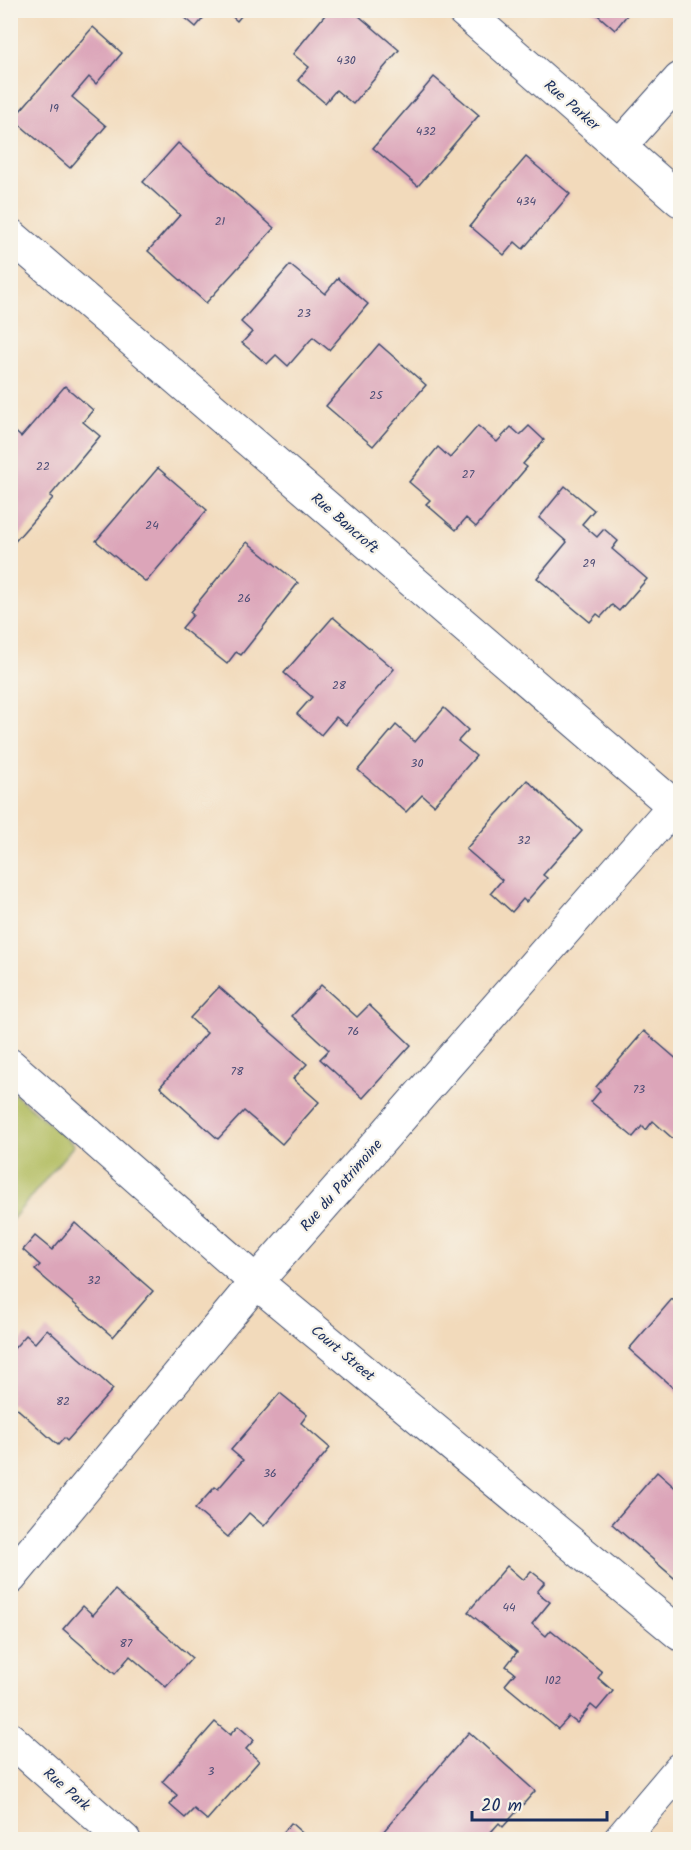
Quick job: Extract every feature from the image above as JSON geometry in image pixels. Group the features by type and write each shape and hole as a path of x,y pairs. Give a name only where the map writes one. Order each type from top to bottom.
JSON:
{"street":[{"name":"Rue Parker","path":"463,10 681,200"},
{"path":"621,146 681,78"},
{"name":"Rue Bancroft","path":"10,235 678,806"},
{"name":"Rue du Patrimoine","path":"10,1578 256,1282 678,806"},
{"name":"Court Street","path":"10,1065 256,1282 681,1634"},
{"name":"Rue Park","path":"10,1739 124,1839"},
{"path":"620,1839 681,1769"}],"green space":[{"path":"11,1091 74,1145 11,1221"}],"building":[{"path":"176,10 210,10 196,27"},
{"path":"225,10 246,10 237,21"},
{"path":"329,10 352,10 399,50 353,104 336,90 325,103 298,80 309,67 293,54"},
{"path":"592,10 631,10 615,30"},
{"path":"93,27 122,53 96,84 89,77 72,97 106,126 70,168 13,119"},
{"path":"434,77 479,115 418,186 373,148"},
{"path":"178,143 274,228 206,303 148,251 180,215 143,182"},
{"path":"526,157 570,194 523,249 515,242 504,255 470,226 483,207"},
{"path":"290,265 325,294 338,278 368,304 329,350 313,337 288,366 276,355 267,364 242,343 252,332 241,322"},
{"path":"379,344 426,385 373,446 326,406"},
{"path":"65,386 93,410 83,422 100,436 50,496 53,498 10,547 10,427 21,437"},
{"path":"478,426 497,442 511,427 520,435 529,426 544,440 523,464 527,467 476,527 466,518 456,530 426,504 430,500 409,482 438,447 450,458"},
{"path":"158,468 207,510 146,582 96,541"},
{"path":"565,486 594,510 582,524 597,537 604,529 618,541 612,549 647,579 619,611 612,605 601,617 597,614 590,622 537,578 567,542 539,518"},
{"path":"247,542 298,583 241,655 236,652 227,664 182,628 193,615 190,612"},
{"path":"333,617 394,669 346,725 336,717 321,735 297,714 312,697 284,673"},
{"path":"444,708 468,730 458,741 476,756 434,805 422,795 406,812 358,770 396,725 415,742"},
{"path":"527,780 582,831 543,875 547,878 526,902 523,899 512,912 491,893 502,880 466,849"},
{"path":"321,985 357,1017 369,1005 411,1045 363,1098 320,1059 329,1050 292,1016"},
{"path":"219,987 307,1064 293,1079 319,1102 282,1144 244,1111 218,1139 160,1087 207,1033 190,1018"},
{"path":"644,1031 680,1062 680,1145 653,1121 646,1130 642,1126 633,1137 591,1102 600,1091 596,1087"},
{"path":"75,1223 153,1291 113,1337 35,1270 40,1265 23,1250 35,1236 52,1250"},
{"path":"672,1299 680,1307 680,1394 629,1349"},
{"path":"47,1329 113,1389 67,1441 64,1438 58,1445 12,1404 10,1406 10,1353 26,1335 35,1343"},
{"path":"280,1393 307,1415 301,1423 330,1448 264,1526 249,1513 228,1537 195,1509 215,1487 218,1489 243,1460 231,1450"},
{"path":"657,1472 680,1492 680,1583 612,1524"},
{"path":"507,1566 523,1580 531,1571 545,1582 537,1592 550,1602 532,1624 546,1636 551,1630 602,1672 598,1678 613,1691 597,1710 591,1705 577,1723 569,1717 558,1729 505,1685 515,1673 506,1666 517,1652 468,1612"},
{"path":"115,1590 192,1658 166,1687 130,1656 115,1674 63,1629 83,1606 93,1615"},
{"path":"215,1722 230,1735 238,1726 254,1740 246,1749 259,1761 207,1820 194,1809 185,1818 170,1805 177,1795 162,1782"},
{"path":"469,1732 535,1791 503,1827 499,1823 491,1832 500,1840 376,1840"},
{"path":"291,1823 310,1840 277,1840"}]}
